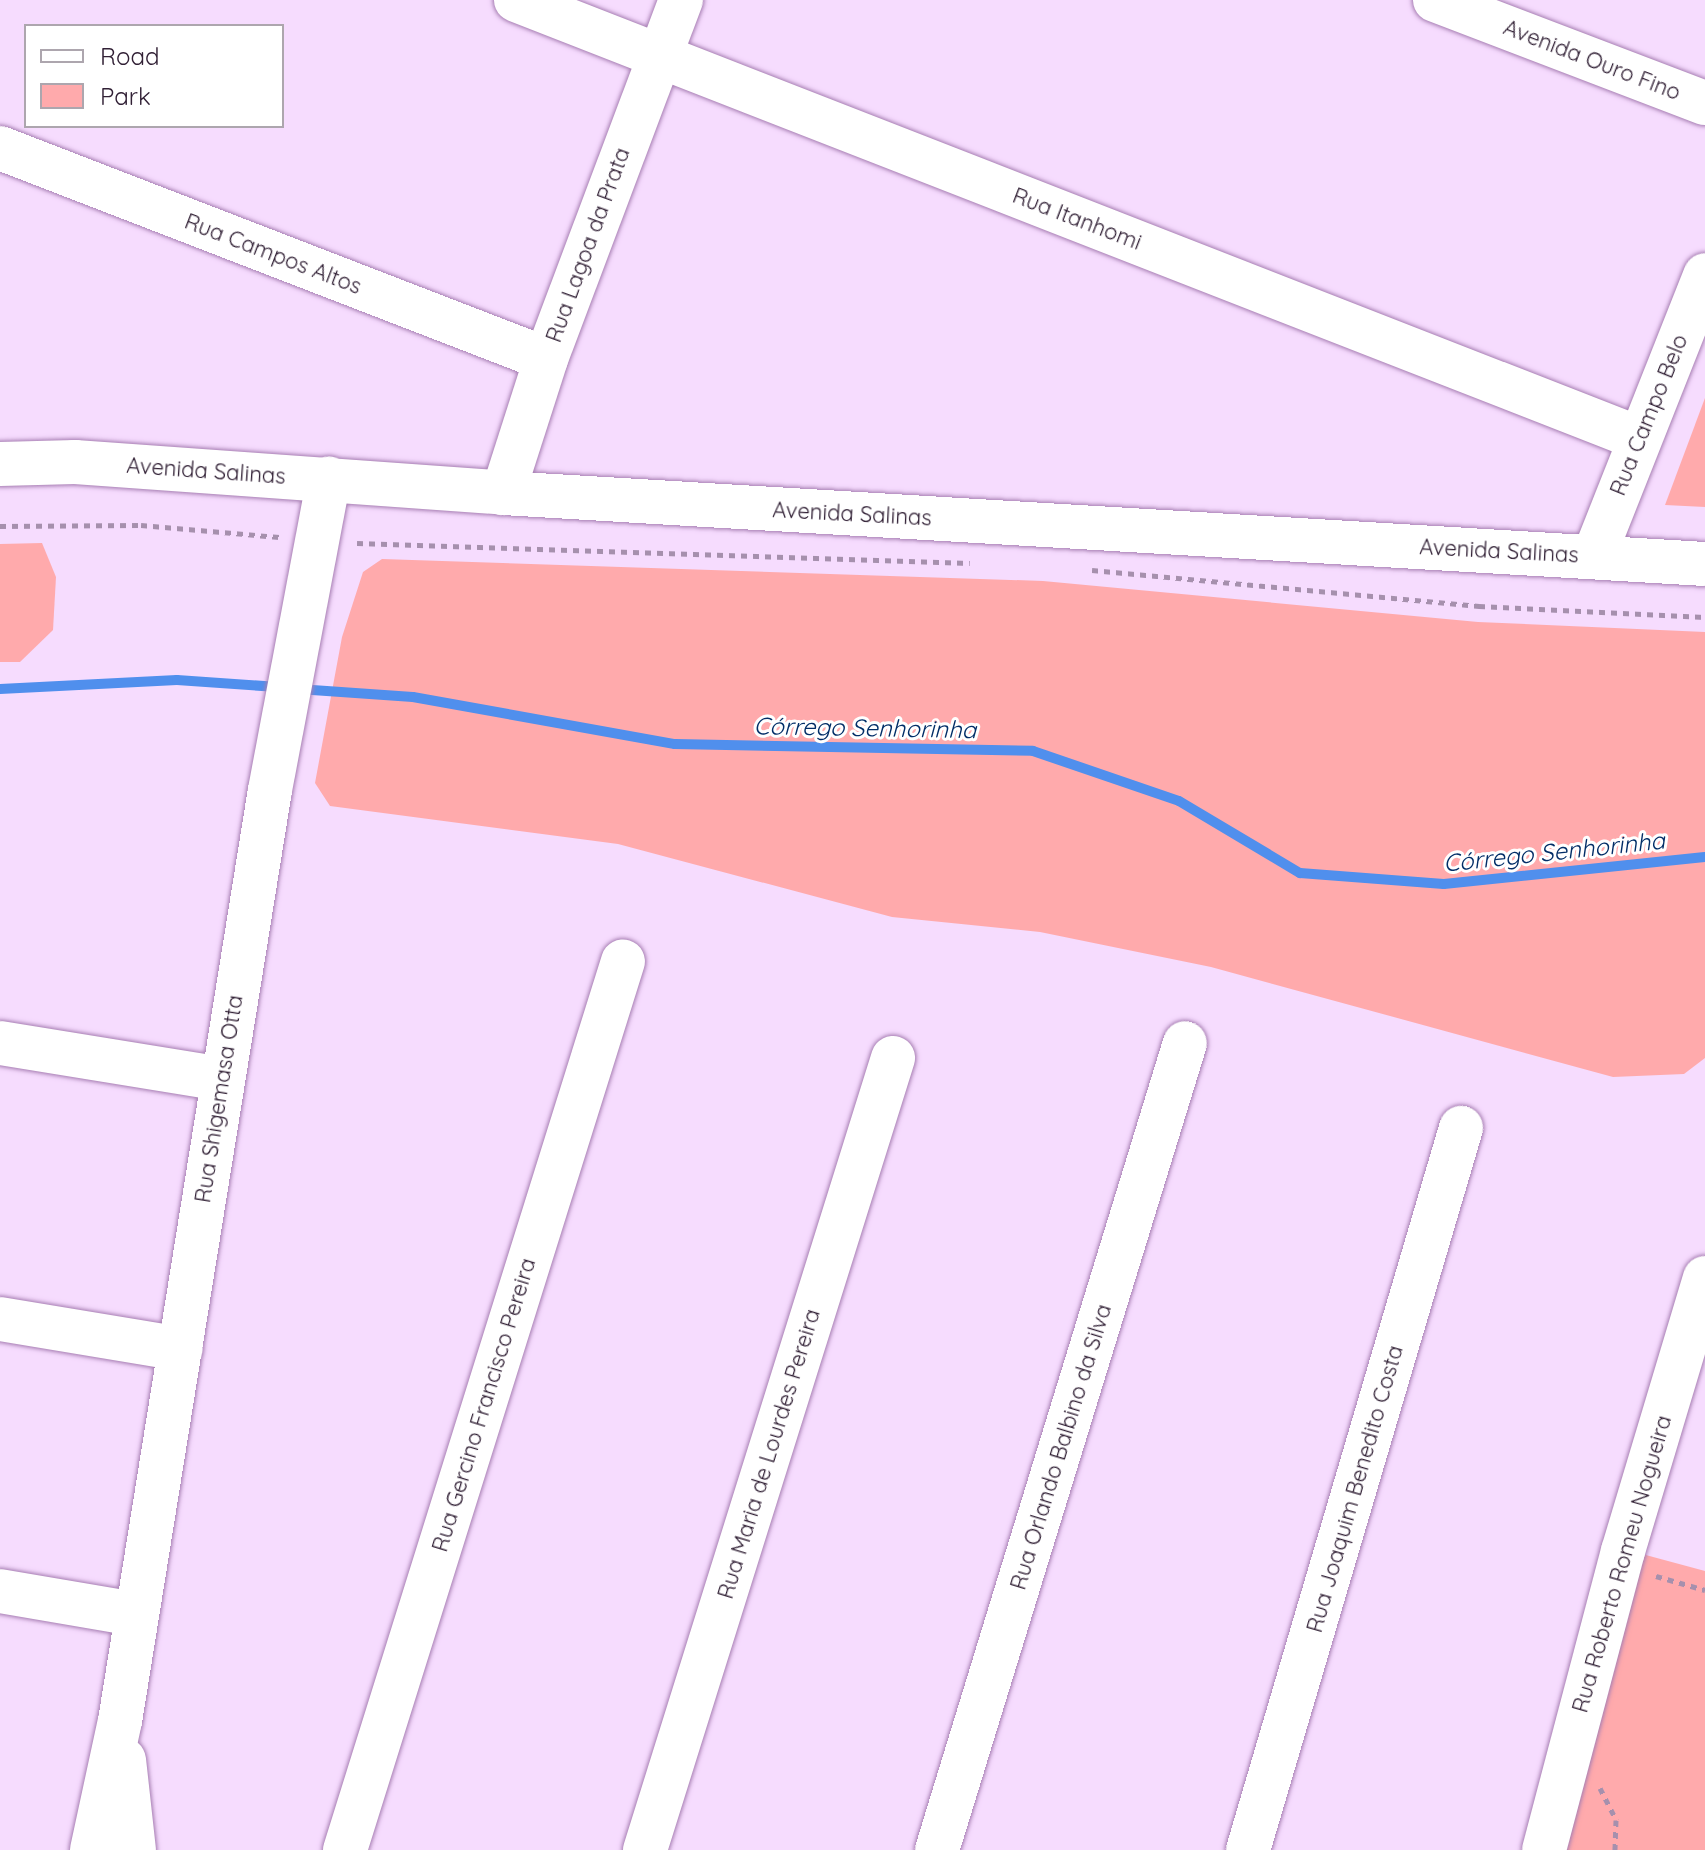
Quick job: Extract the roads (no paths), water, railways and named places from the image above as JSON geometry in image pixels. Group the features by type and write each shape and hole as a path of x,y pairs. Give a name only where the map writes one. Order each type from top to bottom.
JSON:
{"street":[{"name":"Rua Itanhomi","path":"516,0 1638,438"},
{"name":"Rua Lagoa da Prata","path":"503,493 546,359 681,0"},
{"name":"Avenida Ouro Fino","path":"1435,0 1705,103"},
{"name":"Rua Campos Altos","path":"0,148 546,359"},
{"name":"Rua Campo Belo","path":"1594,556 1638,438 1705,275"},
{"name":"Avenida Salinas","path":"0,464 75,462 503,493 1705,564"},
{"name":"Rua Shigemasa Otta","path":"92,1850 120,1721 270,790 320,542 329,479"},
{"name":"Rua Gercino Francisco Pereira","path":"345,1850 623,961"},
{"path":"0,1043 222,1079"},
{"name":"Rua Orlando Balbino da Silva","path":"937,1850 1185,1043"},
{"name":"Rua Maria de Lourdes Pereira","path":"645,1850 893,1058"},
{"name":"Rua Joaquim Benedito Costa","path":"1248,1850 1461,1128"},
{"name":"Rua Roberto Romeu Nogueira","path":"1544,1850 1623,1551 1705,1278"},
{"path":"0,1319 181,1349"},
{"path":"0,1591 135,1614"},
{"name":"Rua Shigemasa Otta","path":"120,1721 134,1850"}],"waterway":[{"name":"Córrego Senhorinha","path":"0,689 177,680 278,687"},
{"name":"Córrego Senhorinha","path":"298,689 413,697 675,744 1033,751 1179,801 1300,873 1444,884 1705,857"}]}
